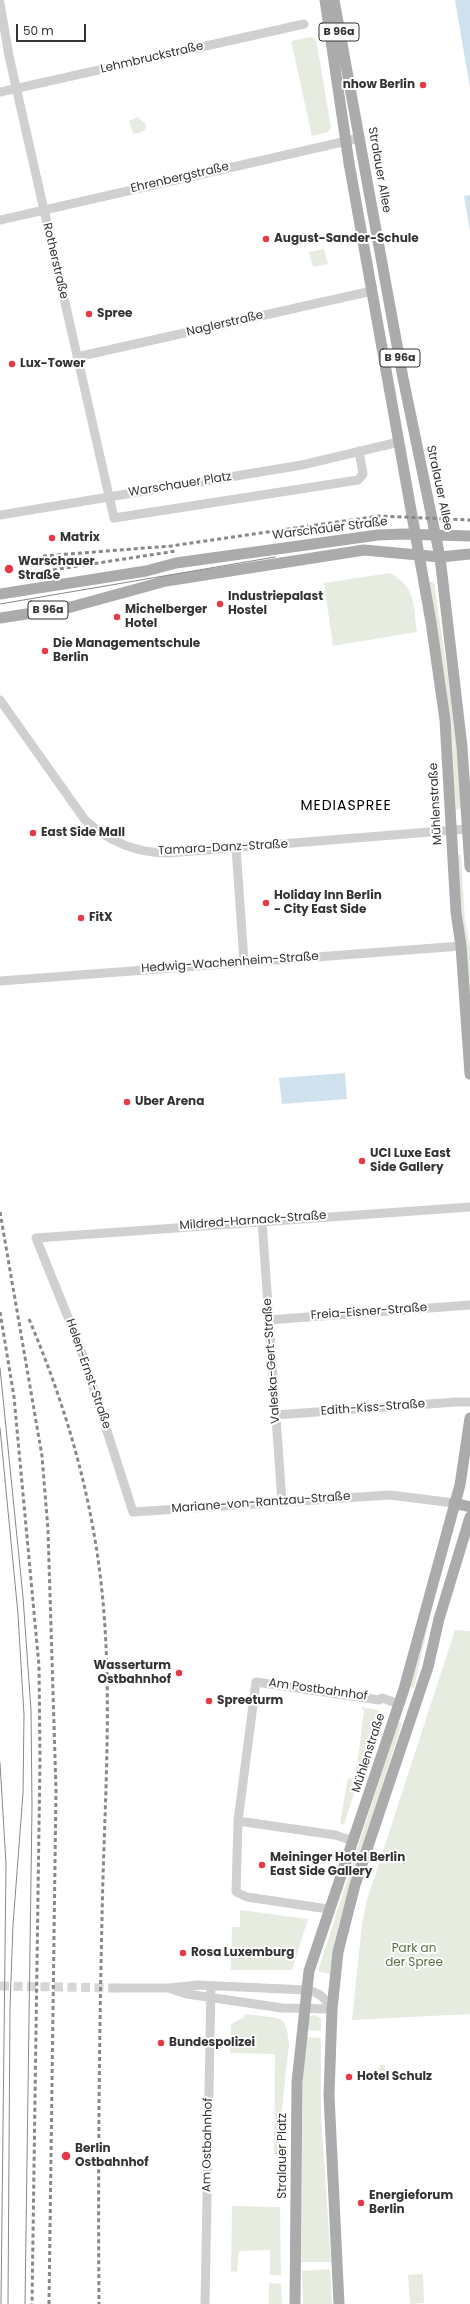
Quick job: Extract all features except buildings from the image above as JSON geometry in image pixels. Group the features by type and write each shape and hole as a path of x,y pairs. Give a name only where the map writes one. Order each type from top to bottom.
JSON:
{"main road":[{"name":"B 96a","path":"325,0 346,141 415,534"},
{"name":"Stralauer Allee","path":"334,0 404,378 440,557"},
{"name":"Warschauer Straße","path":"0,594 146,570 176,563 378,535 415,534 470,536"},
{"name":"Mühlenstraße","path":"415,534 431,622 445,720 456,912 470,1074"},
{"name":"B 96a","path":"0,618 71,607 166,581 364,550 400,552 440,557 456,557 470,554"},
{"path":"440,557 457,689 470,867"},
{"name":"Mühlenstraße","path":"304,2009 309,1971 328,1910 354,1841 399,1704 461,1479 470,1418"},
{"path":"454,1503 470,1507"},
{"path":"339,2304 329,2095 332,2009 338,1952 348,1909 414,1710 470,1517"},
{"path":"399,1704 414,1710"},
{"name":"Stralauer Platz","path":"295,2304 297,2082 304,2009"}],"street":[{"name":"Rotherstraße","path":"0,3 17,89 108,497 114,518"},
{"name":"Lehmbruckstraße","path":"0,92 304,24"},
{"name":"Ehrenbergstraße","path":"0,220 360,138"},
{"name":"Naglerstraße","path":"77,357 372,290"},
{"name":"Warschauer Platz","path":"0,514 302,465 399,442"},
{"name":"Warschauer Platz","path":"114,518 358,480 363,474 359,451"},
{"name":"Tamara-Danz-Straße","path":"0,700 77,810 100,832 121,844 151,852 168,853 468,829"},
{"path":"236,848 244,961"},
{"name":"Hedwig-Wachenheim-Straße","path":"0,982 244,961 460,946"},
{"name":"Mildred-Harnack-Straße","path":"36,1238 470,1207"},
{"name":"Valeska-Gert-Straße","path":"262,1221 282,1502"},
{"name":"Helen-Ernst-Straße","path":"36,1238 82,1352 133,1512"},
{"name":"Freia-Eisner-Straße","path":"268,1320 470,1304"},
{"name":"Edith-Kiss-Straße","path":"275,1415 470,1402"},
{"name":"Mariane-von-Rantzau-Straße","path":"133,1512 390,1495 454,1503"},
{"name":"Am Postbahnhof","path":"328,1910 247,1897 236,1892 238,1821 256,1682 379,1700 382,1698 399,1704"},
{"path":"238,1821 335,1835 354,1841"},
{"path":"116,1988 169,1988 188,1984 306,1990 316,1992 324,1998 332,2009"},
{"name":"Am Ostbahnhof","path":"205,2304 211,1986"},
{"path":"169,1988 187,1994 304,2009 332,2009"}],"green space":[{"path":"311,37 316,39 331,127 328,132 312,136 291,41"},
{"path":"137,117 146,124 146,128 142,132 133,134 129,121"},
{"path":"324,249 328,264 313,267 309,252"},
{"path":"390,573 399,579 409,591 414,605 417,632 333,646 324,583"},
{"path":"428,582 434,582 454,719 462,808 456,809 452,738"},
{"path":"457,855 461,855 465,921 470,949 470,1005"},
{"path":"435,1594 414,1688 410,1687 431,1601"},
{"name":"Park an der Spree","path":"455,1630 470,1631 470,2014 352,2020 362,1924 367,1900"},
{"path":"361,1707 378,1710 380,1714 361,1773 353,1770 357,1766 364,1711"},
{"path":"398,1722 402,1723 338,1927 330,1974 318,1971"},
{"path":"348,1778 358,1781 344,1825 340,1823"},
{"path":"240,1910 308,1919 292,1970 231,1970 232,1927 240,1927"},
{"path":"245,2014 277,2018 283,2021 287,2030 289,2043 281,2118 280,2154 274,2154 275,2054 230,2053 231,2024 244,2017"},
{"path":"313,2015 321,2018 321,2031 307,2030 309,2017"},
{"path":"306,2037 321,2038 321,2115 331,2262 301,2262 303,2066"},
{"path":"380,2065 385,2065 385,2081 377,2082"},
{"path":"232,2206 280,2207 281,2275 270,2275 270,2250 239,2251 237,2272 231,2271"},
{"path":"330,2269 332,2304 303,2304 302,2271"},
{"path":"423,2274 424,2303 410,2304 408,2275"},
{"path":"269,2283 281,2284 282,2304 269,2304"}],"water":[{"path":"455,0 470,0 470,88"},
{"path":"470,195 470,231 464,196"},
{"path":"345,1073 347,1099 282,1104 279,1078"}],"tunnel":[{"path":"0,1986 115,1988"}],"tram line":[{"path":"0,604 275,557"},
{"path":"0,1368 23,1597 31,1710 32,1807 25,2304"},
{"path":"0,1428 18,1614 24,1715 23,1793 13,1925 10,2007 8,2304"},
{"path":"0,1763 6,1864 1,2304"}],"railway":[{"path":"43,556 171,546 379,516 470,520"},
{"path":"46,571 176,551"},
{"path":"0,1212 42,1456 48,1530 56,1790 49,2304"},
{"path":"0,1312 14,1397 39,1666 40,1759 32,2304"},
{"path":"29,1319 62,1407 80,1467 93,1528 103,1603 106,1648 107,1739 100,2015 99,2304"}],"place":[{"name":"nhow Berlin","path":"423,85"},
{"name":"August-Sander-Schule","path":"266,239"},
{"name":"Spree","path":"89,314"},
{"name":"Lux-Tower","path":"12,364"},
{"name":"Matrix","path":"52,538"},
{"name":"Warschauer Straße","path":"9,569"},
{"name":"Industriepalast Hostel","path":"220,604"},
{"name":"Michelberger Hotel","path":"117,617"},
{"name":"Die Managementschule Berlin","path":"45,651"},
{"name":"East Side Mall","path":"33,833"},
{"name":"Holiday Inn Berlin - City East Side","path":"266,903"},
{"name":"FitX","path":"81,918"},
{"name":"Uber Arena","path":"127,1102"},
{"name":"UCI Luxe East Side Gallery","path":"362,1161"},
{"name":"Wasserturm Ostbahnhof","path":"179,1673"},
{"name":"Spreeturm","path":"209,1701"},
{"name":"Meininger Hotel Berlin East Side Gallery","path":"262,1865"},
{"name":"Rosa Luxemburg","path":"183,1953"},
{"name":"Bundespolizei","path":"161,2043"},
{"name":"Hotel Schulz","path":"349,2077"},
{"name":"Berlin Ostbahnhof","path":"66,2156"},
{"name":"Energieforum Berlin","path":"361,2203"}],"district":[{"name":"MEDIASPREE","path":"346,806"}]}
